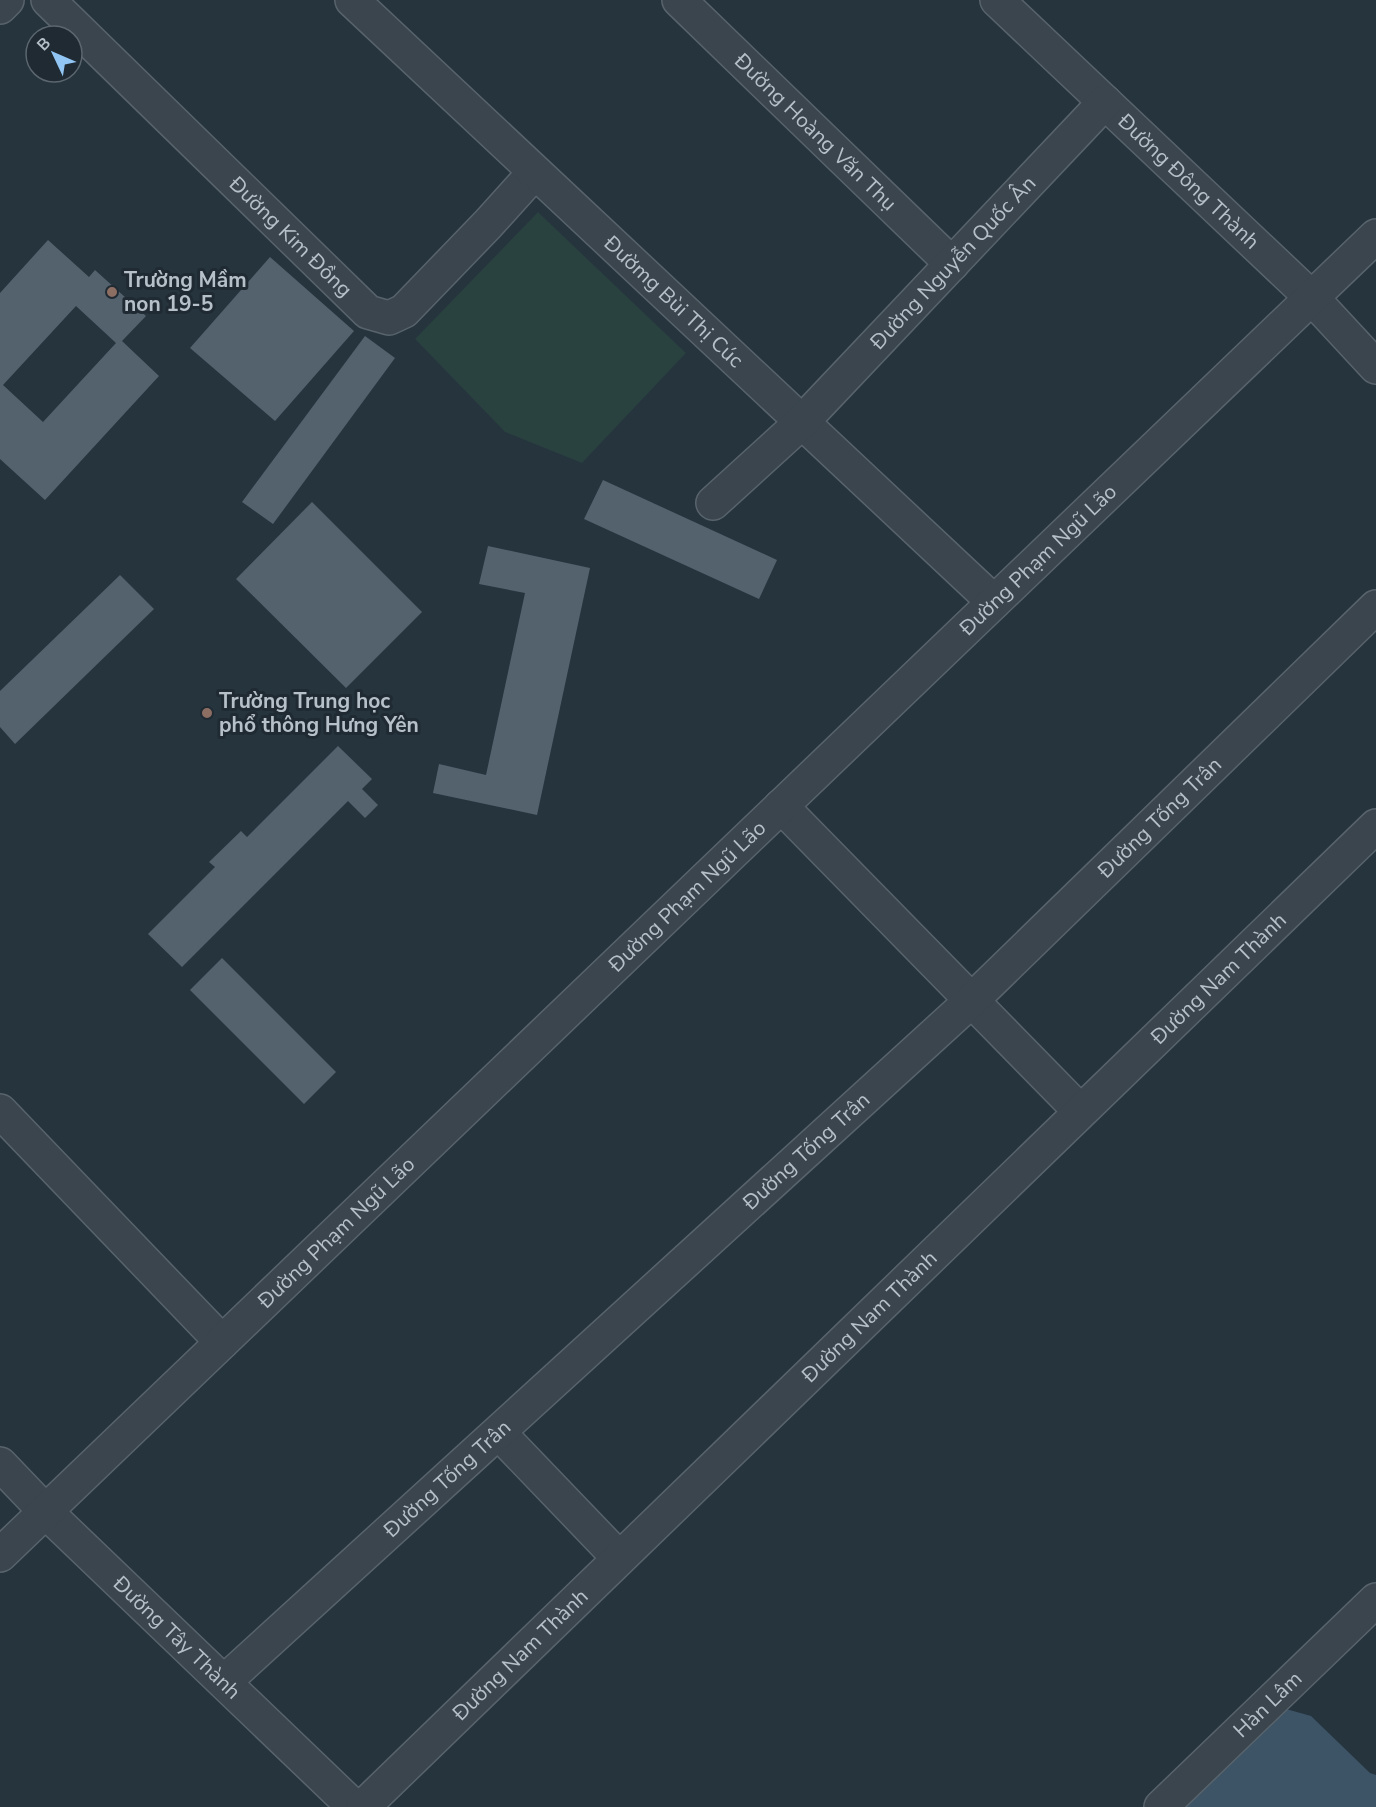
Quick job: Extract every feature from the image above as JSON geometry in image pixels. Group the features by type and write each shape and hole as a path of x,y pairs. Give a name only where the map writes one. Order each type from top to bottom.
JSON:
{"street":[{"path":"0,7 7,0"},
{"name":"Đường Kim Đồng","path":"48,0 368,312 389,318 404,311 535,172"},
{"name":"Đườmg Bùi Thị Cúc","path":"352,0 994,602"},
{"name":"Đường Hoàng Văn Thụ","path":"678,0 952,264"},
{"name":"Đường Đông Thành","path":"997,0 1312,297 1376,367"},
{"name":"Đường Nguyễn Quốc Ân","path":"713,503 802,422 1105,102"},
{"name":"Đường Phạm Ngũ Lão","path":"0,1555 1376,236"},
{"name":"Đường Tống Trân","path":"224,1682 971,1000 1376,607"},
{"path":"781,806 1080,1111"},
{"name":"Đường Nam Thành","path":"363,1807 1376,826"},
{"path":"0,1111 222,1342"},
{"path":"499,1433 619,1558"},
{"name":"Đường Tây Thành","path":"0,1464 45,1511 354,1807"},
{"name":"Hàn Lâm","path":"1161,1807 1376,1600"}],"green space":[{"path":"538,212 686,353 582,463 505,432 415,339"}],"water":[{"path":"1268,1704 1311,1716 1370,1773 1376,1775 1376,1807 1161,1807"}],"building":[{"path":"48,240 89,277 95,270 146,316 122,341 159,376 45,500 0,459 0,293","holes":["76,306 116,343 43,422 3,385"]},
{"path":"270,257 354,331 275,421 190,348"},
{"path":"365,336 395,358 273,524 242,502"},
{"path":"603,480 777,560 759,599 584,519"},
{"path":"312,502 422,612 346,688 236,579"},
{"path":"488,546 590,568 537,815 433,793 439,764 486,775 525,593 479,584"},
{"path":"120,575 154,609 15,744 0,727 0,691"},
{"path":"338,746 372,779 362,789 378,805 365,818 348,801 182,967 148,934 215,867 209,862 241,831 247,837"},
{"path":"222,958 336,1072 304,1104 190,990"}],"place":[{"name":"Trường Mầm non 19-5","path":"112,292"},
{"name":"Trường Trung học phổ thông Hưng Yên","path":"207,713"}]}
